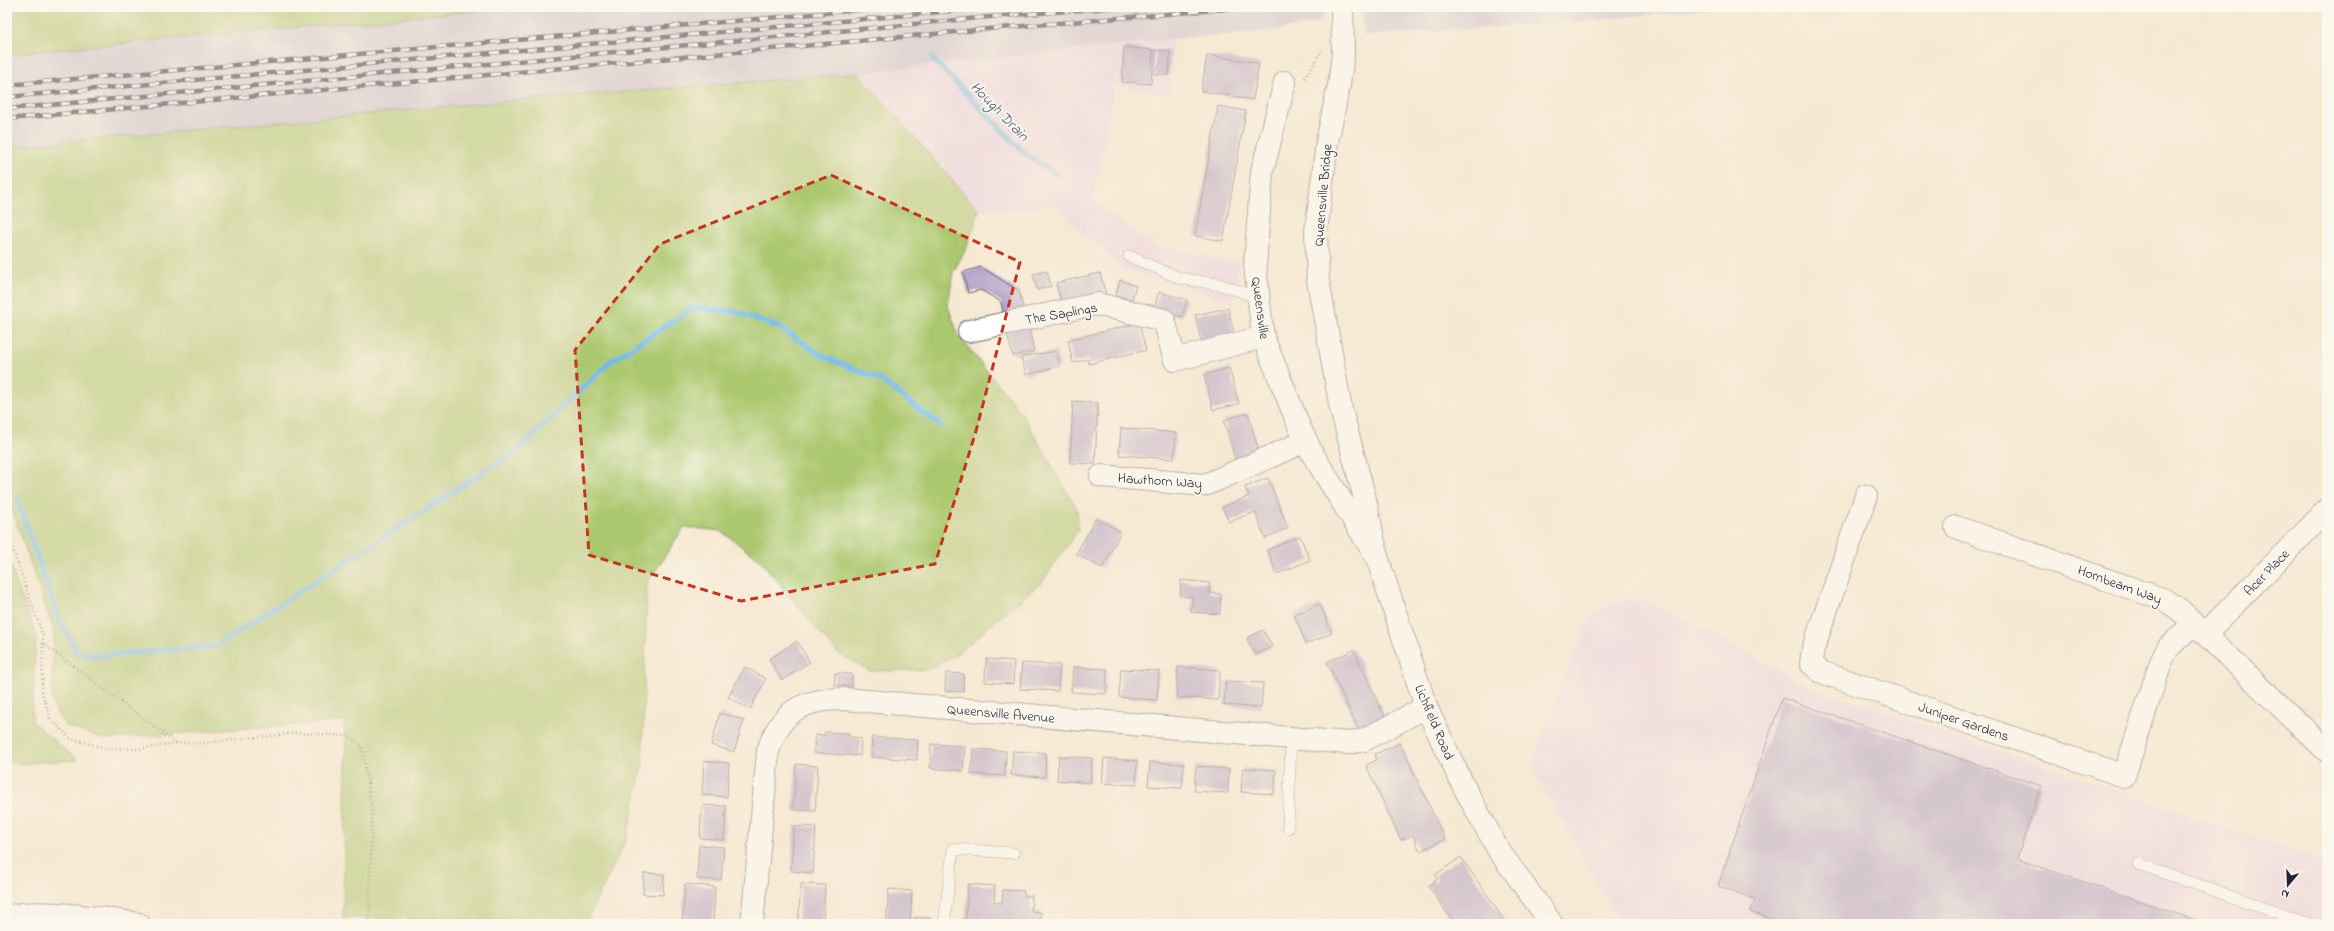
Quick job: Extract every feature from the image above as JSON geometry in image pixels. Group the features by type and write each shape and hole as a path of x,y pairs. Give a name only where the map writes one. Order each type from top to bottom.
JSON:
{"main road":[{"name":"Queensville Bridge","path":"1343,10 1339,85 1327,142 1316,232 1318,280 1341,409 1365,499"},
{"name":"Queensville","path":"1285,82 1262,172 1255,265 1263,337 1306,441 1377,557"},
{"name":"The Saplings","path":"969,331 1097,304 1164,320 1174,360 1263,337"},
{"name":"Hawthorn Way","path":"1101,476 1206,485 1306,441"},
{"name":"Juniper Gardens","path":"1866,496 1813,649 1811,663 1821,672 2124,776 2161,662 2168,648 2200,629"},
{"name":"Lichfield Road","path":"1365,499 1377,557 1426,707 1464,787 1499,851 1552,924"},
{"name":"Acer Place","path":"2200,629 2324,519"},
{"name":"Hornbeam Way","path":"1956,527 2144,591 2165,600 2200,629 2327,751"},
{"name":"Queensville Avenue","path":"752,924 768,751 773,735 781,722 793,710 809,702 824,699 844,699 1291,739 1357,742 1426,707"},
{"path":"7,918 44,913 93,917 139,924"}],"lane":[{"path":"1129,256 1179,278 1222,285 1259,298"},
{"path":"1288,828 1291,739"},
{"path":"944,924 954,849 1014,852"},
{"path":"2139,864 2309,924"}],"path":[{"path":"1285,82 1300,86 1323,49"},
{"path":"7,533 44,636 42,693 50,718 70,738 104,748 138,749 177,743 202,743 298,733 349,736 362,746 372,811 369,924"},
{"path":"44,644 177,743"}],"highlighted area":[{"path":"831,175 1020,262 976,431 935,564 741,601 589,555 575,350 660,244"}],"shaded area":[{"path":"518,7 1323,7 1325,15 1317,23 1274,31 1173,39 858,73 462,105 7,147 7,54"},
{"path":"1362,7 1720,7 1598,20 1364,36"},
{"path":"1173,39 1169,95 1114,86 1093,201 1151,245 1239,263 1234,302 1123,269 1054,206 979,211 858,73"},
{"path":"1622,600 1645,600 1809,686 2327,862 2327,924 1621,924 1531,766 1583,631 1593,612"}],"green space":[{"path":"7,7 518,7 7,54"},
{"path":"858,73 979,211 967,247 953,272 948,306 958,335 1022,414 1077,509 1078,530 1043,581 957,654 926,670 870,671 836,652 760,560 721,531 684,527 647,583 642,767 627,838 585,924 467,924 438,919 343,918 346,744 344,721 104,739 66,726 55,711 52,695 54,631 7,495 7,147 462,105"},
{"path":"7,557 36,635 32,722 78,760 15,764 7,761"}],"building":[{"path":"1124,47 1153,50 1151,84 1122,82"},
{"path":"1156,50 1170,51 1169,75 1154,74"},
{"path":"1207,55 1259,63 1253,100 1201,91"},
{"path":"1218,106 1246,111 1223,241 1195,236"},
{"path":"981,267 1019,291 1024,311 1004,316 1001,302 981,290 968,293 963,272"},
{"path":"1047,271 1051,286 1037,290 1033,274"},
{"path":"1100,273 1106,295 1062,305 1056,283"},
{"path":"1120,280 1136,286 1132,299 1116,295"},
{"path":"1159,292 1187,300 1182,317 1154,309"},
{"path":"1228,308 1235,338 1202,345 1195,315"},
{"path":"1139,323 1146,350 1089,364 1088,359 1073,363 1068,340"},
{"path":"1028,325 1034,351 1013,356 1006,331"},
{"path":"1056,351 1060,366 1026,375 1021,357"},
{"path":"1229,368 1239,404 1213,410 1204,375"},
{"path":"1073,401 1098,403 1095,464 1070,463"},
{"path":"1248,413 1260,456 1236,463 1224,420"},
{"path":"1121,428 1176,433 1174,459 1119,455"},
{"path":"1268,478 1288,528 1265,538 1255,512 1229,522 1222,507 1249,496 1245,487"},
{"path":"1096,518 1121,532 1102,568 1076,554"},
{"path":"1300,536 1310,560 1277,574 1267,550"},
{"path":"1181,580 1210,583 1209,593 1221,594 1220,614 1191,612 1193,597 1180,596"},
{"path":"1320,604 1332,633 1306,644 1294,615"},
{"path":"1263,630 1272,647 1255,655 1247,638"},
{"path":"797,641 810,662 782,680 769,659"},
{"path":"1354,650 1386,719 1359,731 1327,662"},
{"path":"986,659 1014,661 1013,684 985,682"},
{"path":"1022,663 1060,665 1058,691 1020,689"},
{"path":"745,667 766,679 750,709 728,697"},
{"path":"1073,667 1107,669 1106,694 1071,692"},
{"path":"1178,667 1220,670 1218,700 1176,697"},
{"path":"1121,669 1159,671 1157,700 1119,697"},
{"path":"835,673 852,674 852,686 834,685"},
{"path":"946,673 964,674 963,692 945,691"},
{"path":"1226,681 1263,683 1261,708 1224,705"},
{"path":"1782,698 2041,786 2017,859 2207,924 1787,924 1750,912 1755,899 1718,886"},
{"path":"720,713 744,720 734,752 711,745"},
{"path":"825,732 849,733 849,737 861,738 860,756 814,753 815,735 824,736"},
{"path":"872,737 918,740 917,760 871,757"},
{"path":"1400,743 1445,839 1420,851 1413,835 1401,840 1366,765 1377,760 1375,754"},
{"path":"931,744 965,746 963,771 930,768"},
{"path":"973,749 1006,751 1005,776 971,774"},
{"path":"1013,751 1046,753 1045,777 1011,775"},
{"path":"1059,756 1092,758 1090,783 1057,780"},
{"path":"1104,758 1137,761 1136,785 1102,783"},
{"path":"704,761 729,763 727,797 702,795"},
{"path":"1150,762 1184,764 1182,788 1148,786"},
{"path":"796,764 818,766 815,811 793,810"},
{"path":"1196,766 1229,769 1228,793 1194,791"},
{"path":"1243,768 1276,770 1274,794 1241,792"},
{"path":"702,805 726,806 724,840 700,838"},
{"path":"794,826 816,827 813,873 791,871"},
{"path":"699,845 724,847 721,880 697,879"},
{"path":"1461,857 1507,924 1455,924 1428,886 1438,879 1435,875"},
{"path":"644,873 664,874 663,895 643,894"},
{"path":"685,884 715,887 713,924 682,924"},
{"path":"801,884 825,885 823,924 798,924"},
{"path":"968,884 995,886 994,902 1002,903 1003,890 1024,891 1024,896 1032,896 1031,911 1041,912 1040,924 965,924"},
{"path":"889,889 912,891 910,924 886,924"},
{"path":"914,917 931,918 930,924 914,924"},
{"path":"1168,921 1199,923 1199,924 1168,924"}],"waterway":[{"name":"Hough Drain","path":"932,58 1024,153 1057,175"},
{"path":"17,497 58,618 77,652 95,656 216,646 519,449 611,361 693,308 737,312 780,328 823,356 881,380 940,425"}],"railway":[{"path":"7,85 893,7"},
{"path":"7,97 996,7"},
{"path":"7,109 989,17 1122,7"},
{"path":"7,119 988,29 1251,7"}]}
